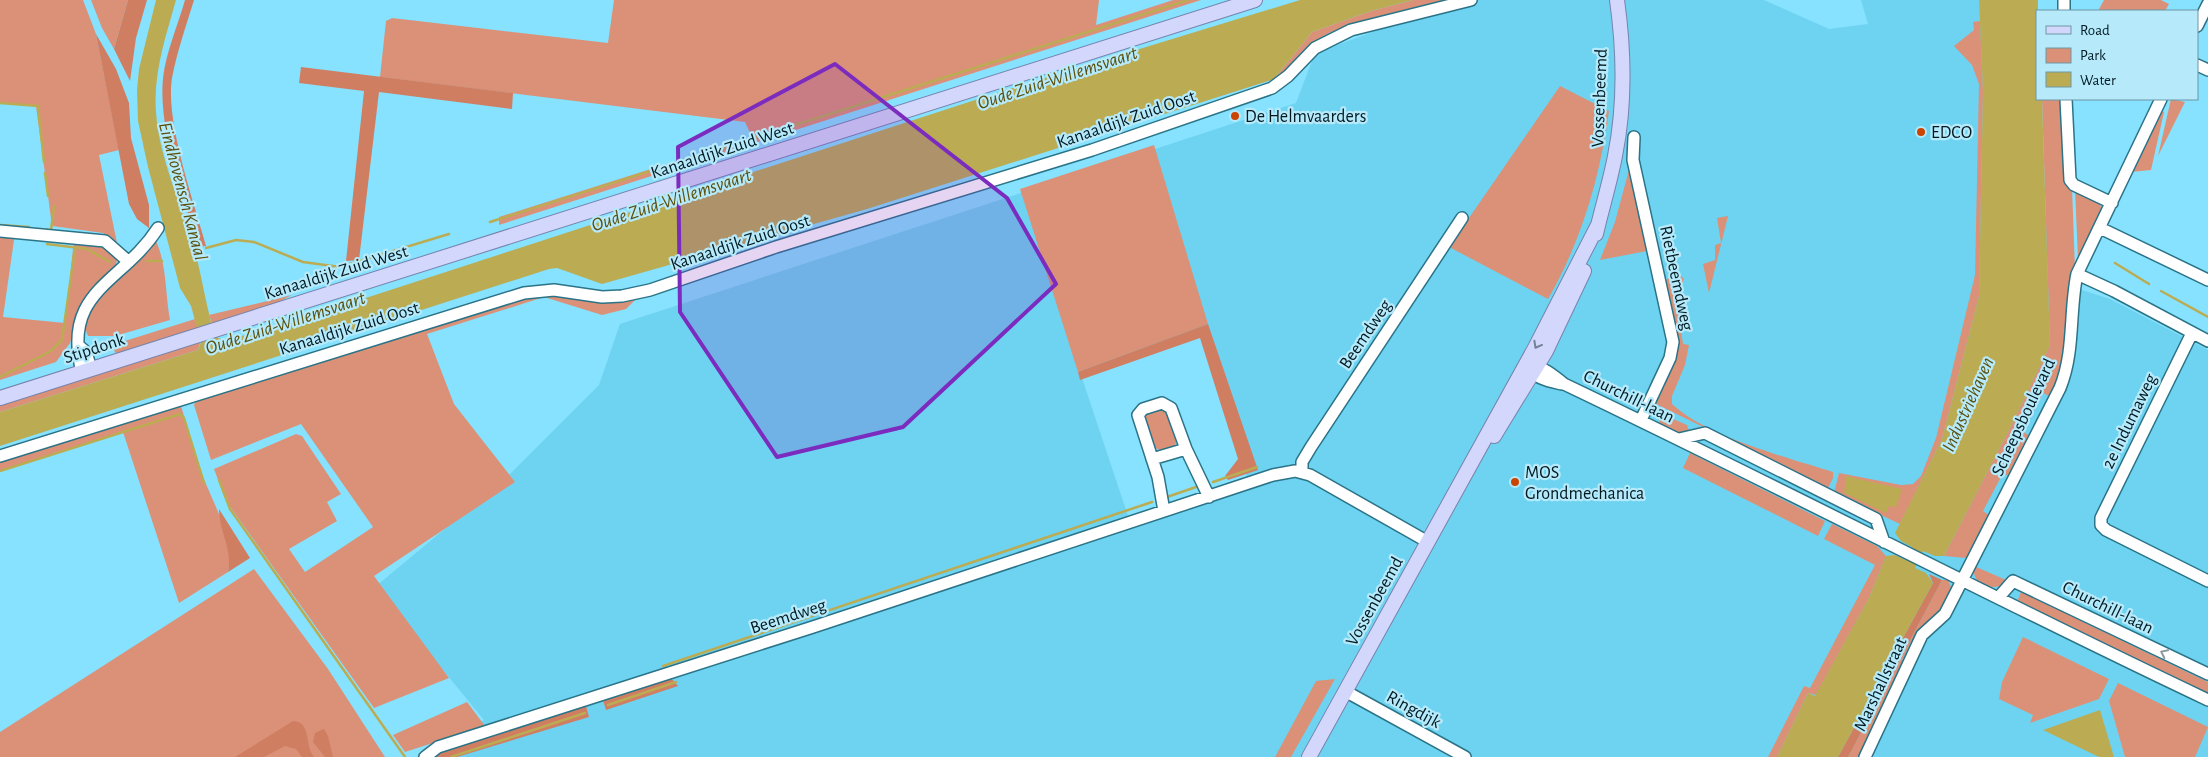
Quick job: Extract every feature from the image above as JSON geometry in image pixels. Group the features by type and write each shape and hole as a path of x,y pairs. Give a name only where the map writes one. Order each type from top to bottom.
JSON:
{"main road":[{"name":"Kanaaldijk Zuid West","path":"199,333 349,288 1255,0"},
{"name":"Vossenbeemd","path":"1309,757 1471,463 1532,368 1577,289 1594,244 1615,156 1620,124 1621,57 1617,0"},
{"name":"Stipdonk","path":"0,398 199,333"}],"street":[{"name":"Kanaaldijk Zuid Oost","path":"0,456 524,293 554,290 602,297 622,296 650,290 776,247 1092,150 1272,88 1288,76 1315,48 1351,30 1471,0"},
{"path":"2198,24 2208,4"},
{"path":"2066,100 2070,180 2074,185 2112,203"},
{"name":"Scheepsboulevard","path":"1962,580 2066,373 2071,347 2072,295 2077,274 2161,100"},
{"name":"Rietbeemdweg","path":"1634,137 1633,160 1673,342 1670,358 1641,420"},
{"name":"Beemdweg","path":"425,757 438,746 813,627 1273,475 1302,472 1302,462 1311,447 1462,218"},
{"path":"86,370 77,353 79,327 85,307 93,295 147,246 158,228"},
{"path":"2100,228 2208,280"},
{"path":"0,231 104,241 129,262"},
{"path":"2077,274 2114,291 2208,341"},
{"name":"2e Indumaweg","path":"2192,333 2101,518 2101,525 2106,530 2208,581"},
{"name":"Churchill-laan","path":"1532,368 1548,381 1564,384 1641,420 1908,555 2208,700"},
{"path":"1164,511 1158,477 1138,415 1143,408 1167,404 1171,408 1186,449 1209,497"},
{"name":"Churchill-laan","path":"1679,439 1705,433 1876,519 1884,542"},
{"path":"1152,459 1186,449"},
{"path":"1302,472 1428,542"},
{"path":"1821,511 1829,496"},
{"name":"Marshallstraat","path":"1865,757 1922,635 1945,614 1962,580"},
{"name":"Churchill-laan","path":"1998,598 2013,581 2208,674"},
{"name":"Ringdijk","path":"1345,691 1465,757"}],"highlighted area":[{"path":"835,64 1007,198 1056,284 903,427 777,457 680,312 678,147"}],"shaded area":[{"path":"128,0 147,0 136,38 130,81 114,49"},
{"path":"185,0 194,0 174,68 171,96 182,162 206,246 198,247 173,164 164,120 162,99 163,78 167,58"},
{"path":"1479,0 1764,0 1829,29 1868,24 1861,0 1991,0 2063,284 2110,299 2208,350 2208,757 417,757 484,720 375,587 506,478 599,385 620,324 1296,103 1315,53 1439,8","holes":["1203,331 1247,477 1128,516 1081,375"]},
{"path":"96,34 116,69 129,103 131,138 149,205 149,228 137,219 129,204"},
{"path":"301,67 513,93 512,109 379,92 359,260 346,261 364,91 299,83"},
{"path":"1208,324 1258,470 1228,480 1225,476 1238,459 1200,338 1080,380 1078,372"},
{"path":"219,509 250,558 228,572 229,556"},
{"path":"1929,574 1942,580 1848,757 1838,757 1933,583"},
{"path":"670,677 678,686 606,710 603,700"},
{"path":"586,706 589,717 457,757 428,757"},
{"path":"293,721 303,725 314,757 302,757 296,749 285,746 264,757 235,757"},
{"path":"324,729 328,736 333,757 325,757 313,742 315,733"}],"green space":[{"path":"0,0 83,0 96,34 119,150 99,155 117,243 103,233 52,226 36,106 0,102"},
{"path":"91,0 128,0 114,49 102,28"},
{"path":"614,0 1099,0 1096,25 1173,0 1201,0 499,225 499,217 752,137 745,122 380,77 386,21 392,18 608,43"},
{"path":"1413,0 1450,0 1381,16 1346,26 1330,33 1306,49 1277,82 1270,80 1119,128 1109,98 1274,79 1312,32 1371,11"},
{"path":"2104,0 2161,0 2169,4 2166,10 2099,10"},
{"path":"1980,21 1983,91 1979,296 1942,439 1900,524 1834,493 1839,473 1901,485 1913,484 1921,476 1936,438 1975,275 1979,84 1972,65 1954,46 1974,30 1973,22"},
{"path":"1560,86 1609,111 1595,184 1588,208 1571,254 1548,299 1449,247"},
{"path":"2042,100 2062,100 2072,187 2075,269 2068,295 2065,358 2051,397 2043,393 2023,432 2031,436 2010,477 2003,473 1983,511 1990,516 1970,556 1966,558 1944,556 2012,424 2050,345"},
{"path":"2171,100 2185,102 2158,156"},
{"path":"2161,111 2164,112 2151,170 2131,172"},
{"path":"1154,145 1208,324 1078,372 1020,189"},
{"path":"1630,166 1647,251 1600,260 1615,222"},
{"path":"2075,189 2100,203 2102,211 2078,260"},
{"path":"1728,216 1709,293 1703,264 1715,260 1715,245 1721,243 1717,218"},
{"path":"0,232 15,233 3,317 65,323 74,240 101,243 117,260 116,264 91,290 81,306 70,343 56,362 0,380"},
{"path":"156,241 164,269 170,320 115,336 88,336 85,323 89,310 110,285 149,251"},
{"path":"1675,274 1679,274 1684,279 1676,299 1683,344 1689,345 1685,365 1672,396 1672,404 1687,416 1726,436 1771,453 1833,472 1833,478 1828,488 1656,404 1677,353 1677,340 1666,280"},
{"path":"544,290 603,302 637,298 626,309 602,315 544,297 427,334 454,404 515,482 374,576 449,678 374,708 226,501 214,469 296,434 302,436 341,494 327,502 337,521 289,549 305,572 373,527 301,424 211,460 194,405 196,400"},
{"path":"292,295 273,305 212,323 209,315"},
{"path":"195,319 198,328 116,354 112,345"},
{"path":"201,340 198,350 0,412 0,403"},
{"path":"1160,405 1167,409 1177,441 1174,447 1162,451 1153,447 1145,417 1148,409"},
{"path":"181,406 202,475 224,527 230,561 228,572 179,603 123,432 0,471 0,461"},
{"path":"1655,411 1687,425 1689,431 1679,434 1660,423"},
{"path":"1690,453 1825,521 1818,536 1683,468"},
{"path":"1832,524 1877,546 1886,556 1869,598 1816,695 1808,693 1777,757 1768,757 1804,686 1810,688 1875,565 1824,539"},
{"path":"1974,566 2006,580 2007,583 2001,586 1989,587 1979,583 1974,573"},
{"path":"254,569 328,669 385,757 0,757 0,732"},
{"path":"1942,580 1948,580 1951,587 1944,607 1916,639 1912,640 1902,661 1902,666 1858,757 1848,757"},
{"path":"2021,592 2208,682 2208,695 2017,602"},
{"path":"2023,637 2109,679 2099,699 2030,723 2033,715 1999,699 2002,682"},
{"path":"1335,679 1291,757 1275,757 1316,681"},
{"path":"2118,683 2208,727 2195,757 2125,757 2109,701"},
{"path":"467,702 485,726 405,752 393,735"}],"water":[{"name":"Oude Zuid-Willemsvaart","path":"156,0 176,0 164,41 156,83 156,112 161,146 194,247 215,336 224,341 298,320 1012,88 1300,0 1413,0 1371,11 1312,32 1274,79 867,209 602,284 557,268 549,269 0,446 0,412 198,350 201,342 191,306 180,288 148,167 138,121 137,90 139,69"},
{"name":"Industriehaven","path":"1979,0 2038,0 2038,10 2036,10 2036,100 2042,100 2050,345 2012,424 1944,556 1935,556 1923,551 1915,568 1926,573 1933,583 1838,757 1777,757 1808,693 1815,696 1869,598 1886,556 1895,555 1906,560 1912,547 1901,541 1895,533 1942,439 1979,296 1983,91"},
{"path":"1846,476 1902,489 1896,507 1889,506 1886,513 1844,493"},
{"path":"2100,710 2114,757 2099,757 2043,730"}],"waterway":[{"path":"490,222 1188,0"},
{"path":"0,103 38,106 44,162"},
{"path":"45,173 48,196"},
{"path":"40,229 51,230 54,206"},
{"path":"0,225 29,227"},
{"name":"Eindhovensch Kanaal","path":"206,248 236,240 254,242 303,262 340,267 449,234"},
{"path":"47,244 87,249 110,262"},
{"path":"0,377 51,351 62,340 75,248"},
{"path":"147,261 162,261"},
{"path":"2115,263 2149,284"},
{"path":"2161,291 2208,317"},
{"path":"0,471 180,414 184,418 204,483"},
{"path":"1213,482 1257,467"},
{"path":"219,480 230,509 405,757"},
{"path":"1167,497 1196,487"},
{"path":"663,666 1152,502"},
{"path":"608,705 676,682"},
{"path":"451,757 585,713"}],"place":[{"name":"De Helmvaarders","path":"1235,116"},
{"name":"EDCO","path":"1921,132"},
{"name":"MOS Grondmechanica","path":"1515,482"}]}
